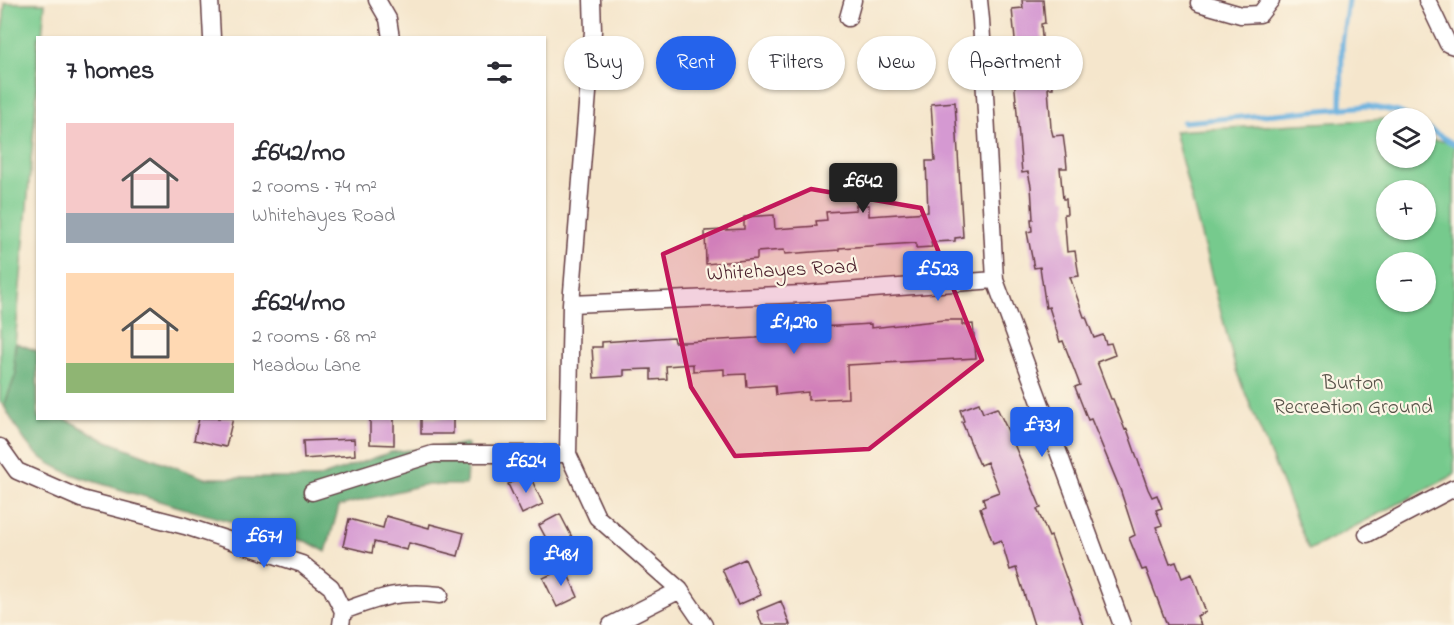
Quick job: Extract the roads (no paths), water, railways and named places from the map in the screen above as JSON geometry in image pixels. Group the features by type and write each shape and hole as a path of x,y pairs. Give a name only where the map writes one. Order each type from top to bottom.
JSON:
{"street":[{"path":"210,0 212,36"},
{"path":"377,0 388,18 391,36"},
{"path":"592,0 593,31 571,304 568,454 597,517 680,590 704,625"},
{"path":"848,18 853,0"},
{"path":"979,0 995,280 1122,625"},
{"path":"1200,0 1199,3 1241,15 1260,14 1270,0"},
{"path":"1427,0 1448,44 1454,46"},
{"name":"Whitehayes Road","path":"571,304 804,294 995,280"},
{"path":"0,447 17,471 81,499 185,526 302,564 331,587 342,618 388,596 414,592 440,595"},
{"path":"312,492 433,454 568,454"},
{"path":"1367,534 1454,488"},
{"path":"611,625 680,590"}],"waterway":[{"path":"1341,109 1342,44 1348,0"},
{"path":"1183,122 1368,106 1378,108"},
{"path":"1436,133 1454,144"}],"park label":[{"name":"Burton Recreation Ground","path":"1353,396"}]}
